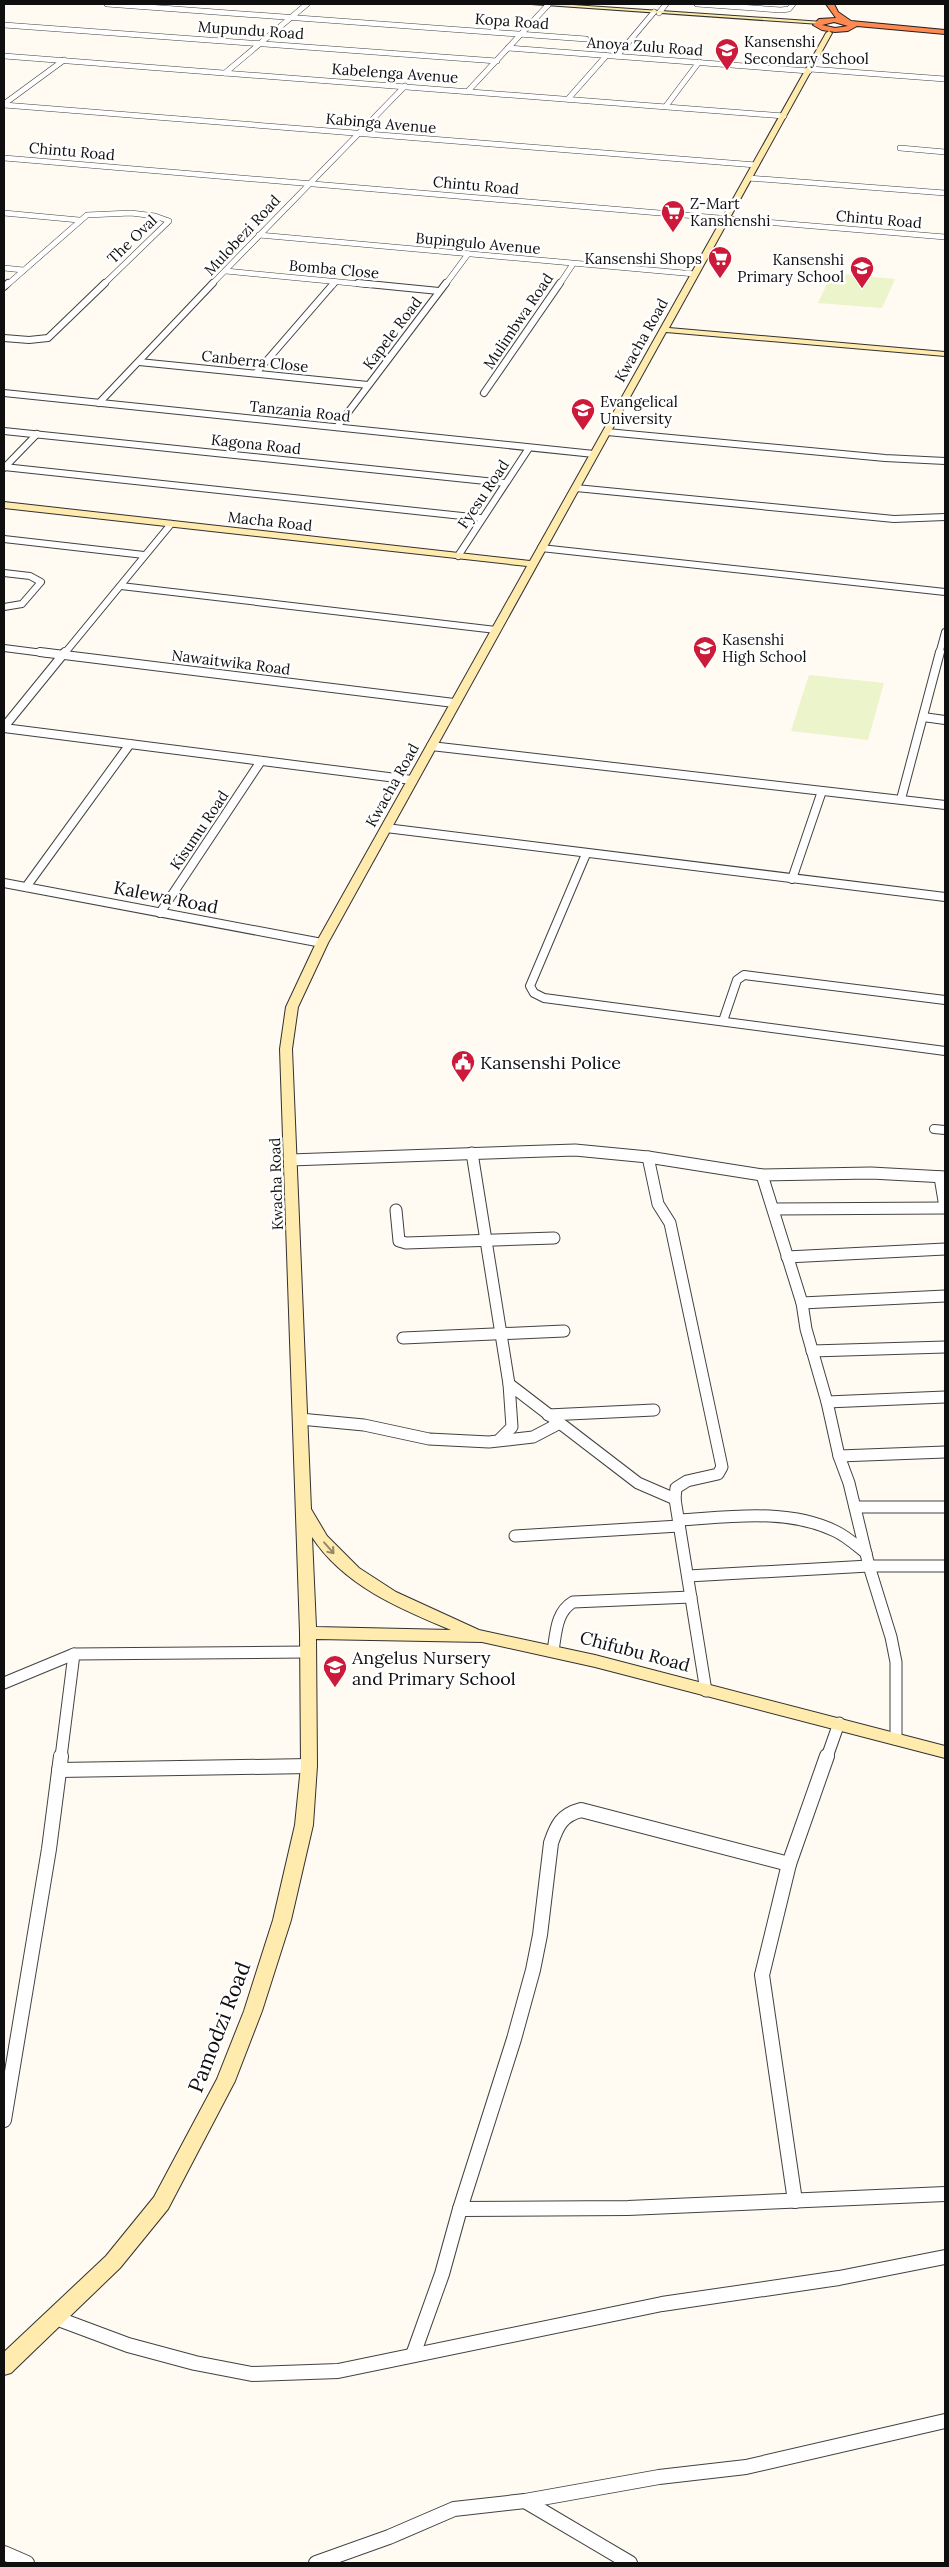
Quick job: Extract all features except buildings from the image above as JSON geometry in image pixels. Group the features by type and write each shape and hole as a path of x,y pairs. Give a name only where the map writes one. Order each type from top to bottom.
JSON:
{"highway":[{"path":"830,4 835,13 847,25"},
{"path":"823,26 835,13"},
{"path":"823,26 847,25 945,32"}],"main road":[{"path":"534,4 795,22 823,26 847,25"},
{"name":"Kwacha Road","path":"308,1633 286,1049 289,1020 296,994 454,703 810,70 823,26"},
{"path":"665,330 945,354"},
{"name":"Macha Road","path":"4,505 533,564"},
{"path":"302,1507 321,1539 352,1570 412,1608 482,1636"},
{"name":"Chifubu Road","path":"308,1633 482,1636 553,1651 945,1752"},
{"name":"Pamodzi Road","path":"5,2362 113,2262 161,2203 226,2081 253,2011 282,1920 304,1825 309,1766 308,1633"}],"street":[{"name":"Kopa Road","path":"107,4 586,39"},
{"path":"225,72 307,4"},
{"path":"618,56 666,4"},
{"path":"697,4 781,10 789,8 794,4"},
{"path":"468,91 548,5"},
{"name":"Mupundu Road","path":"4,25 497,61"},
{"name":"Anoya Zulu Road","path":"508,48 945,78"},
{"name":"Kabelenga Avenue","path":"4,56 784,116"},
{"path":"568,99 606,56"},
{"path":"4,104 64,60"},
{"path":"666,106 699,62"},
{"name":"Mulobezi Road","path":"99,403 307,184 405,86"},
{"name":"Kabinga Avenue","path":"4,104 756,166"},
{"path":"900,148 945,152"},
{"name":"Chintu Road","path":"4,158 945,237"},
{"path":"748,178 945,193"},
{"name":"The Oval","path":"4,287 79,220 89,214 108,212 161,217 169,221 48,338 29,340 4,338"},
{"path":"4,213 79,220"},
{"name":"Bupingulo Avenue","path":"259,235 694,274"},
{"name":"Kapele Road","path":"337,427 468,254"},
{"name":"Mulimbwa Road","path":"484,393 573,264"},
{"path":"4,268 23,270"},
{"name":"Bomba Close","path":"226,271 439,291"},
{"path":"256,373 335,282"},
{"name":"Canberra Close","path":"139,362 368,385"},
{"name":"Tanzania Road","path":"4,394 594,454"},
{"name":"Kagona Road","path":"4,430 505,483"},
{"path":"608,432 884,458 945,461"},
{"path":"4,467 38,434"},
{"name":"Fyesu Road","path":"458,556 481,518 529,448"},
{"path":"4,467 481,518"},
{"path":"576,488 894,519 945,517"},
{"path":"4,727 171,524"},
{"path":"4,539 144,555"},
{"path":"541,548 945,592"},
{"path":"4,573 30,576 41,582 22,604 4,608"},
{"path":"121,586 496,630"},
{"path":"901,799 945,632"},
{"name":"Nawaitwika Road","path":"4,648 454,703"},
{"path":"923,717 945,720"},
{"path":"4,727 412,780"},
{"path":"26,887 130,744"},
{"path":"431,746 945,805"},
{"name":"Kisumu Road","path":"160,913 261,761"},
{"path":"792,879 822,791"},
{"path":"386,828 945,897"},
{"path":"586,854 530,986 534,993 544,998 945,1051"},
{"name":"Kalewa Road","path":"4,883 322,943"},
{"path":"723,1022 737,980 744,975 945,1000"},
{"path":"934,1129 945,1130"},
{"path":"290,1160 575,1150 648,1157 762,1175 871,1173 943,1177 945,1207 775,1209"},
{"path":"472,1153 480,1214 487,1240 509,1384 512,1426 500,1439"},
{"path":"648,1157 658,1204 670,1223 722,1468 718,1474 680,1484 676,1488 675,1499 706,1691"},
{"path":"762,1175 775,1209 786,1257 802,1303 812,1351 827,1402 839,1456 855,1507 869,1566 891,1637 896,1662 898,1720 896,1739"},
{"path":"396,1210 399,1241 406,1243 554,1238"},
{"path":"786,1257 945,1249"},
{"path":"802,1303 945,1296"},
{"path":"403,1338 564,1331"},
{"path":"812,1351 945,1347"},
{"path":"509,1384 558,1424 638,1483 675,1499"},
{"path":"827,1402 945,1396"},
{"path":"548,1415 654,1410"},
{"path":"300,1419 364,1425 429,1439 489,1442 533,1436 558,1424"},
{"path":"839,1456 945,1452"},
{"path":"855,1507 945,1507"},
{"path":"514,1536 760,1516 811,1523 833,1530 866,1553"},
{"path":"688,1576 869,1566 945,1566"},
{"path":"553,1651 561,1611 566,1604 573,1602 691,1597"},
{"path":"4,1683 74,1654 114,1652 307,1652"},
{"path":"4,2120 49,1849 74,1654"},
{"path":"795,2201 762,1975 767,1947 789,1864 839,1724"},
{"path":"59,1770 309,1766"},
{"path":"413,2355 442,2274 460,2209 520,2018 540,1935 547,1875 555,1830 562,1819 581,1810 789,1864"},
{"path":"460,2209 628,2208 945,2194"},
{"path":"53,2317 128,2345 195,2363 252,2374 338,2371 662,2304 840,2278 945,2257"},
{"path":"316,2563 389,2537 454,2509 525,2502 659,2477 746,2468 945,2421"},
{"path":"525,2502 630,2563"},
{"path":"4,2553 27,2563"}],"green space":[{"path":"832,273 895,279 882,308 818,303"},
{"path":"809,675 884,683 868,740 791,731"}],"place":[{"name":"Kansenshi Secondary School","path":"727,71"},
{"name":"Z-Mart Kanshenshi","path":"673,233"},
{"name":"Kansenshi Shops","path":"720,279"},
{"name":"Kansenshi Primary School","path":"862,289"},
{"name":"Evangelical University","path":"583,431"},
{"name":"Kasenshi High School","path":"705,669"},
{"name":"Kansenshi Police","path":"463,1083"},
{"name":"Angelus Nursery and Primary School","path":"335,1688"}]}
